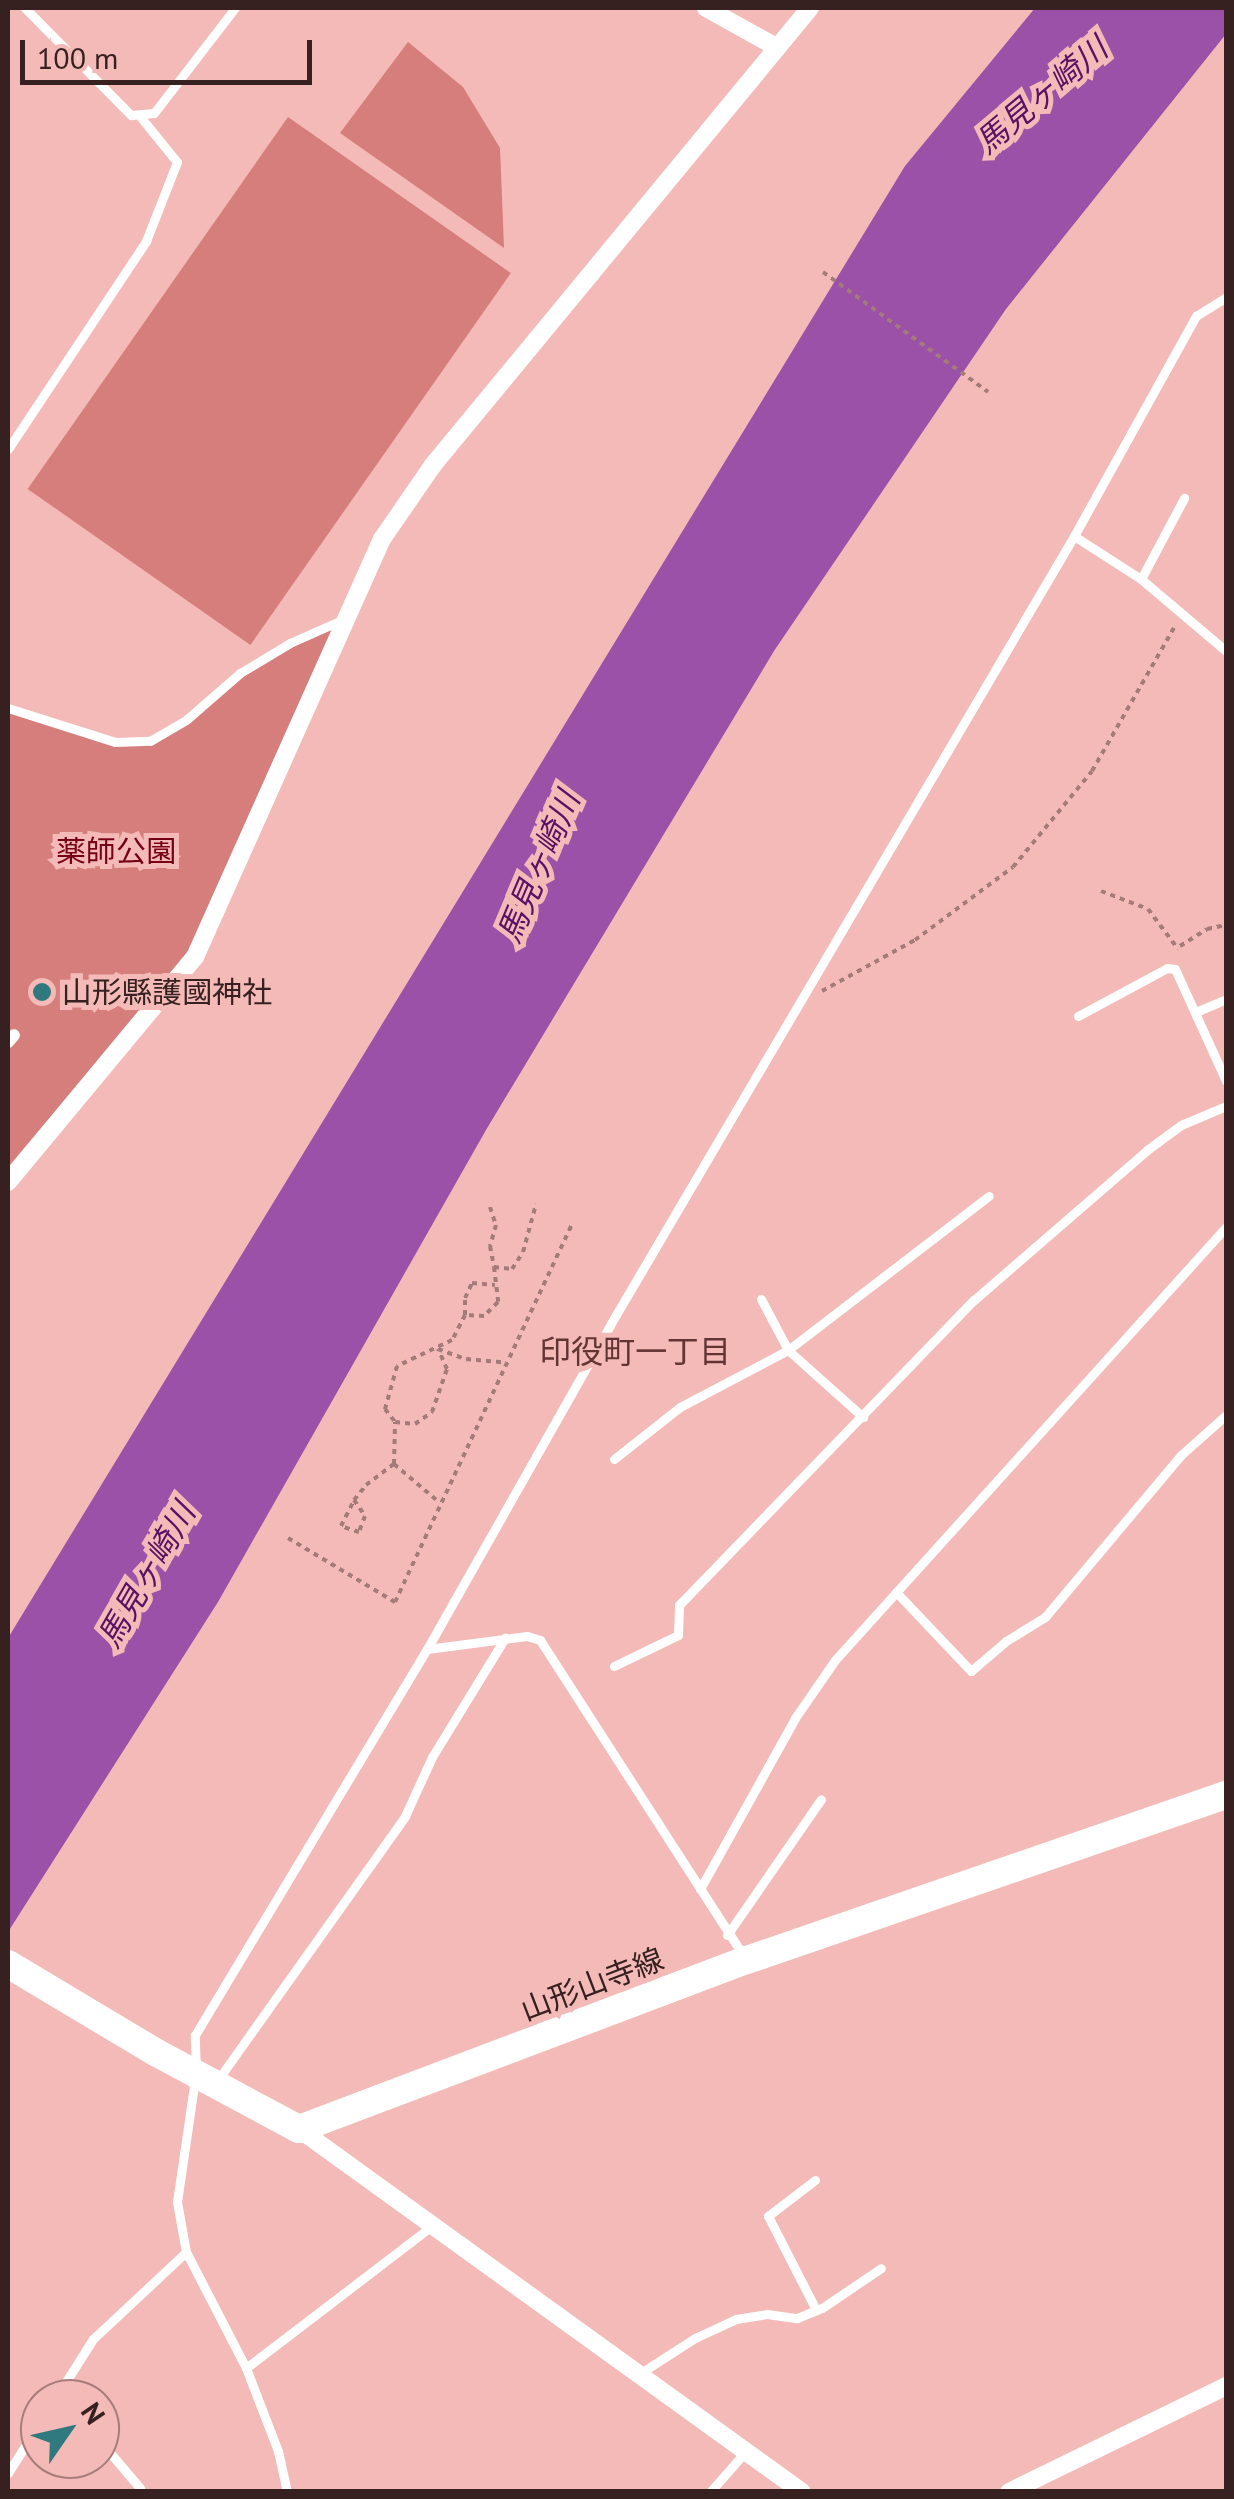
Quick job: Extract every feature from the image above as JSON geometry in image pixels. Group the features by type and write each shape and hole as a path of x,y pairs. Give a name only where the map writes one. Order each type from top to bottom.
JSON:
{"main road":[{"name":"山形山寺線","path":"299,2129 746,1960 1226,1795"},
{"path":"8,1964 156,2053 299,2129"}],"street":[{"path":"706,8 732,13 776,47"},
{"path":"8,1182 195,957 382,539 432,465 810,8"},
{"path":"299,2129 802,2492"},
{"path":"1009,2492 1226,2386"}],"lane":[{"path":"26,8 131,116 154,113 235,8"},
{"path":"8,448 152,225 177,162 139,114"},
{"path":"206,2078 195,2035 427,1649 798,1004 1074,536 1196,316 1226,298"},
{"path":"1142,579 1184,498"},
{"path":"1074,536 1142,579 1226,651"},
{"path":"8,708 115,742 150,741 186,720 240,672 290,642 347,618"},
{"path":"1078,1016 1170,969 1175,970 1198,1011 1226,1081"},
{"path":"1198,1011 1226,1000"},
{"path":"614,1666 678,1635 679,1605 974,1300 1068,1216 1181,1125 1226,1106"},
{"path":"614,1459 680,1407 788,1350 990,1196"},
{"path":"700,1889 795,1718 835,1660 1226,1227"},
{"path":"760,1299 788,1350 863,1417"},
{"path":"896,1592 971,1671 1006,1641 1045,1616 1181,1455 1226,1415"},
{"path":"427,1649 528,1636 540,1640 746,1960"},
{"path":"286,2492 278,2451 246,2368 186,2252 177,2202 206,2078 405,1816 432,1757 505,1638"},
{"path":"727,1935 821,1799"},
{"path":"815,2180 768,2216 816,2310"},
{"path":"246,2368 433,2225"},
{"path":"68,2379 92,2339 186,2252"},
{"path":"637,2375 695,2338 736,2319 767,2314 797,2318 816,2310 881,2268"},
{"path":"710,2492 746,2451"},
{"path":"120,2464 140,2488"}],"path":[{"path":"822,272 988,392"},
{"path":"798,1004 915,940 1014,868 1092,771 1182,613"},
{"path":"1101,891 1148,909 1178,949"},
{"path":"1170,969 1178,949 1207,929 1226,924"},
{"path":"494,1268 512,1268 523,1252 536,1204"},
{"path":"465,1315 484,1316 498,1302 490,1246 496,1225 490,1206"},
{"path":"288,1538 395,1602 504,1362 572,1224"},
{"path":"354,1500 366,1516 359,1532 342,1526 354,1500 394,1464 395,1422 385,1409 388,1382 397,1366 452,1340 465,1315 465,1298 472,1282 495,1285"},
{"path":"438,1349 466,1359 504,1362"},
{"path":"395,1422 415,1424 432,1412 447,1369 438,1349"},
{"path":"394,1464 440,1503"}],"green space":[{"path":"408,42 463,87 500,148 504,248 340,133"},
{"path":"288,117 511,273 250,645 28,489"},
{"name":"薬師公園","path":"347,618 190,953 8,1167 8,707 115,742 150,741 186,720 240,673"}],"water":[{"name":"馬見ヶ崎川","path":"1035,8 1226,8 1226,34 1006,309 774,651 486,1130 218,1602 8,1932 8,1638 905,166"}],"place":[{"name":"山形縣護國神社","path":"42,992"}],"district":[{"name":"印役町一丁目","path":"635,1351"}]}
